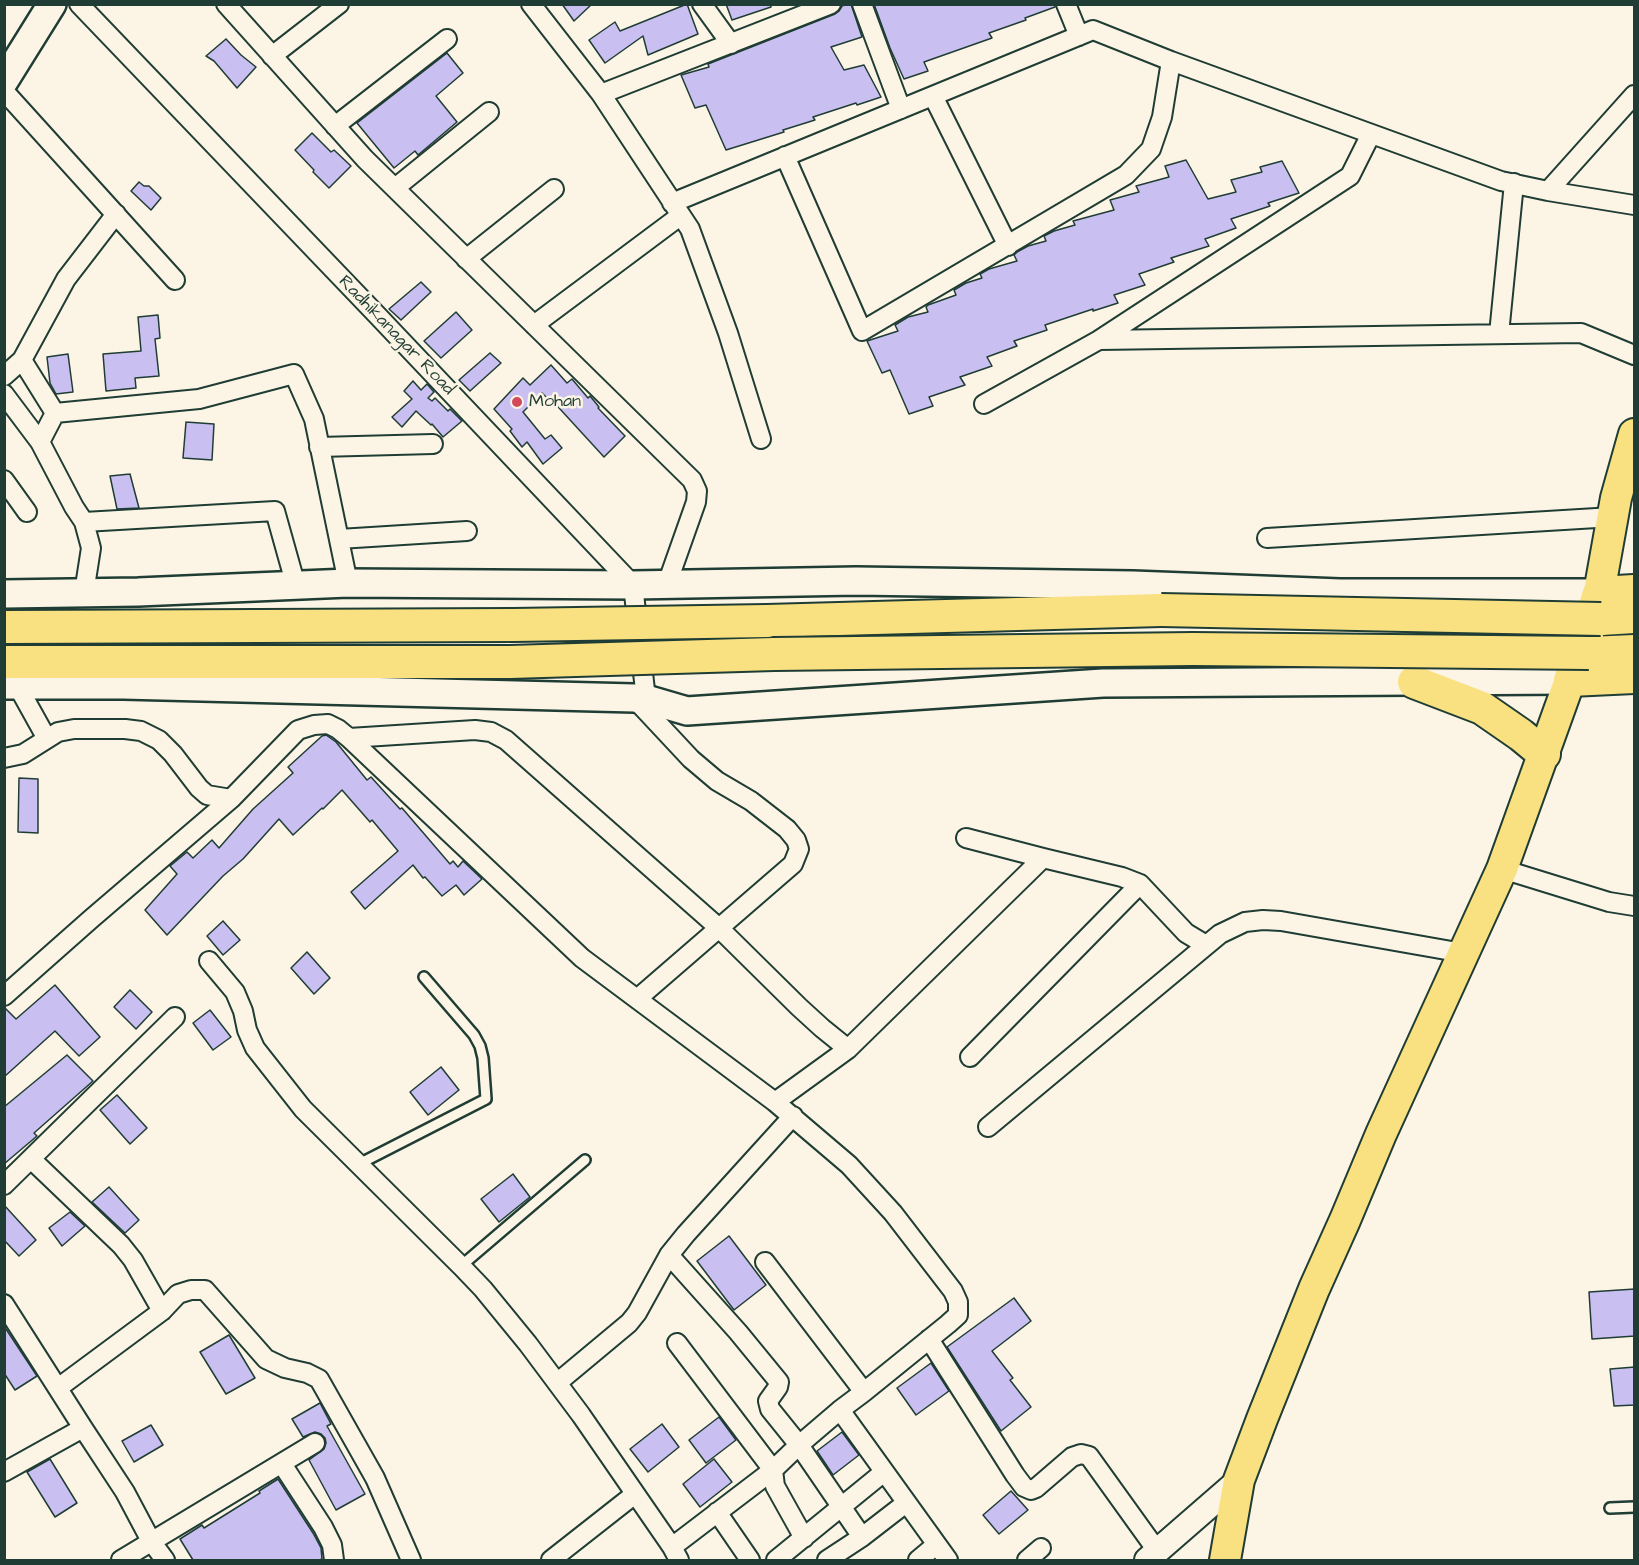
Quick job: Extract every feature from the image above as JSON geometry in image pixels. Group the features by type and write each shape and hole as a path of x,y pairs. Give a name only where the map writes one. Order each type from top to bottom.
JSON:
{"highway":[{"path":"1635,591 1599,593 1586,640 1570,680 1635,677"},
{"path":"4,627 513,626 1161,610 1600,619 1635,617"},
{"path":"9,677 774,654 1193,649 1589,653 1635,651"},
{"path":"1414,682 1482,708 1544,754"}],"main road":[{"path":"8,63 52,4"},
{"path":"4,594 348,583 633,585 856,581 1133,585 1340,593 1599,593 1616,498 1635,434"},
{"path":"9,677 123,685 640,699 687,711 1103,683 1570,680 1502,869 1381,1134 1314,1289 1262,1419 1239,1480 1225,1560"}],"street":[{"name":"Radhikanagar Road","path":"79,4 633,585"},
{"path":"226,4 365,159 692,480 697,490 696,502 667,584"},
{"path":"272,56 339,4"},
{"path":"531,4 601,94 690,229 728,333 761,439"},
{"path":"702,4 731,44"},
{"path":"601,94 831,4"},
{"path":"862,4 902,109"},
{"path":"1066,4 1079,36"},
{"path":"534,325 676,209 785,156 1094,30 1170,61 1501,181 1635,205"},
{"path":"335,126 447,39"},
{"path":"785,156 862,331 1126,175 1151,149 1162,117 1170,61"},
{"path":"4,91 175,280"},
{"path":"1548,191 1635,95"},
{"path":"933,96 1008,246"},
{"path":"395,188 489,112"},
{"path":"984,404 1099,340 1350,176 1371,134"},
{"path":"1499,334 1514,183"},
{"path":"466,259 555,189"},
{"path":"4,376 22,360 66,279 116,214"},
{"path":"1099,340 1581,333 1635,355"},
{"path":"22,360 55,413"},
{"path":"55,413 199,399 294,374 314,419 348,583"},
{"path":"4,394 40,442 84,522 91,548 84,593"},
{"path":"40,442 55,413"},
{"path":"319,447 433,444"},
{"path":"4,480 27,512"},
{"path":"84,522 275,511 296,586"},
{"path":"1266,538 1613,517"},
{"path":"339,539 467,531"},
{"path":"633,585 640,699 691,759 717,781 751,801 787,829 796,840 799,849 793,864 637,999"},
{"path":"9,677 47,740"},
{"path":"4,996 231,799 297,730 328,724 349,738 582,958 775,1102 849,1165 893,1213 953,1291 958,1302 958,1315 840,1410 773,1470 717,1512 676,1554 557,1383 483,1289 303,1108 255,1048 235,992 209,961"},
{"path":"4,758 23,754 58,732 74,729 141,731 159,740 207,795 231,799"},
{"path":"349,738 476,730 490,732 506,740 719,928 799,1007 848,1049"},
{"path":"966,838 1122,877 1140,884 1186,933 1206,945"},
{"path":"775,1102 848,1049 1043,858"},
{"path":"1502,869 1609,902 1635,906"},
{"path":"970,1057 1140,884"},
{"path":"988,1127 1206,945 1220,934 1245,922 1281,921 1463,953"},
{"path":"4,1185 175,1017"},
{"path":"557,1383 637,1313 669,1255 793,1116"},
{"path":"31,1159 121,1245 133,1260 162,1311"},
{"path":"669,1255 779,1382 768,1401 770,1409 799,1445 862,1537"},
{"path":"765,1262 864,1392"},
{"path":"58,1388 162,1311 178,1294 191,1290 205,1290 266,1359 319,1380 375,1478 411,1560"},
{"path":"5,1306 125,1492 151,1541 165,1560"},
{"path":"929,1339 1024,1487 1030,1490 1036,1488 1072,1457 1082,1454 1089,1456 1153,1556 1239,1480"},
{"path":"677,1343 773,1470 776,1486 804,1538"},
{"path":"840,1410 948,1560"},
{"path":"4,1472 83,1428"},
{"path":"121,1560 315,1443"},
{"path":"282,1464 323,1527 332,1545 334,1560"},
{"path":"776,1560 884,1472"},
{"path":"551,1560 635,1494"},
{"path":"827,1560 862,1537 906,1503"},
{"path":"717,1512 750,1560"},
{"path":"918,1560 936,1545"}],"lane":[{"path":"359,1164 486,1099 480,1046 474,1035 424,977"},
{"path":"461,1266 585,1160"},
{"path":"1610,1508 1635,1507"}],"building":[{"path":"562,4 592,4 574,21"},
{"path":"687,4 698,34 648,55 643,36 605,63 589,40 615,22 620,31"},
{"path":"726,4 771,4 771,7 732,20"},
{"path":"847,4 851,4 862,37 831,47 844,70 864,65 881,97 813,117 815,120 783,130 784,132 726,150 706,105 695,108 681,75 709,67 708,64 835,14"},
{"path":"874,4 1055,4 1055,7 989,33 992,38 924,62 928,71 904,79"},
{"path":"226,39 256,67 237,88 214,61 206,56"},
{"path":"447,53 463,73 436,96 457,122 418,155 415,151 394,168 357,123"},
{"path":"312,133 331,152 334,150 351,166 329,188 295,150"},
{"path":"1186,160 1208,199 1236,192 1231,180 1262,172 1260,167 1282,161 1299,193 1231,219 1236,228 1205,239 1209,246 1171,258 1174,262 1139,274 1145,285 1114,295 1118,303 1045,325 1047,330 1014,341 1017,346 987,357 992,366 960,377 965,385 929,397 933,406 909,414 890,370 882,373 867,341 898,331 895,325 908,317 928,312 926,307 928,305 956,295 954,290 982,278 980,274 989,269 1017,261 1014,255 1017,252 1046,241 1044,236 1075,225 1073,221 1114,210 1110,200 1139,192 1136,186 1169,177 1165,166"},
{"path":"139,182 144,186 149,186 161,198 151,210 131,191"},
{"path":"421,282 431,292 401,320 389,309"},
{"path":"456,312 472,330 441,358 424,341"},
{"path":"158,315 160,338 155,339 159,376 135,378 136,388 106,391 103,354 141,351 138,317"},
{"path":"490,353 501,363 470,391 459,380"},
{"path":"68,354 73,392 56,394 50,383 47,357"},
{"path":"551,365 567,383 572,379 588,398 590,396 598,408 625,436 604,457 549,397 548,399 542,393 523,412 545,439 551,435 562,448 543,464 527,442 522,447 510,431 512,429 494,409 523,378 530,385"},
{"path":"413,381 421,390 427,384 434,392 428,398 432,401 435,398 462,421 443,437 416,411 402,427 392,417 412,399 404,391"},
{"path":"186,422 214,424 212,460 183,458"},
{"path":"130,474 139,508 117,509 110,476"},
{"path":"326,735 336,742 367,780 371,777 400,809 402,808 450,864 453,861 458,867 463,861 482,879 464,895 456,885 442,896 413,865 365,909 351,892 398,851 372,820 370,822 342,790 293,835 279,819 243,859 223,876 167,935 145,910 177,874 170,866 187,852 193,858 212,840 219,848 253,809 293,773 288,767 322,736"},
{"path":"19,778 38,779 38,833 18,832"},
{"path":"223,921 240,940 223,955 207,936"},
{"path":"307,952 330,978 314,994 291,968"},
{"path":"55,985 100,1037 79,1056 55,1031 4,1077 4,1007 16,1019"},
{"path":"130,990 152,1012 136,1029 114,1007"},
{"path":"210,1010 231,1037 213,1050 193,1023"},
{"path":"67,1055 93,1081 34,1133 37,1136 4,1164 4,1107"},
{"path":"441,1067 459,1090 428,1115 410,1092"},
{"path":"117,1095 147,1128 130,1144 100,1110"},
{"path":"513,1174 530,1197 499,1222 481,1199"},
{"path":"109,1187 139,1220 125,1233 92,1202"},
{"path":"4,1205 36,1240 19,1256 4,1240"},
{"path":"70,1212 85,1226 62,1246 49,1228"},
{"path":"729,1236 766,1285 734,1310 697,1261"},
{"path":"1635,1289 1635,1336 1592,1339 1589,1292"},
{"path":"1014,1298 1031,1321 992,1351 1013,1378 1010,1380 1031,1407 1001,1431 947,1347"},
{"path":"4,1326 37,1376 15,1390 4,1373"},
{"path":"229,1335 255,1378 226,1394 200,1352"},
{"path":"931,1363 949,1391 916,1415 897,1388"},
{"path":"1635,1367 1635,1405 1614,1406 1610,1369"},
{"path":"320,1403 331,1424 327,1426 365,1494 336,1510 309,1460 324,1449 325,1438 315,1432 303,1437 292,1419"},
{"path":"719,1417 736,1440 706,1463 689,1440"},
{"path":"662,1424 679,1447 648,1472 630,1449"},
{"path":"151,1425 163,1445 134,1462 122,1441"},
{"path":"842,1432 859,1455 833,1475 817,1451"},
{"path":"50,1459 77,1503 55,1517 27,1472"},
{"path":"714,1459 732,1482 700,1507 683,1484"},
{"path":"278,1479 313,1533 321,1548 322,1559 193,1560 180,1539 202,1525 204,1528"},
{"path":"1011,1491 1028,1510 999,1534 983,1515"}],"place":[{"name":"Mohan","path":"517,402"}]}
